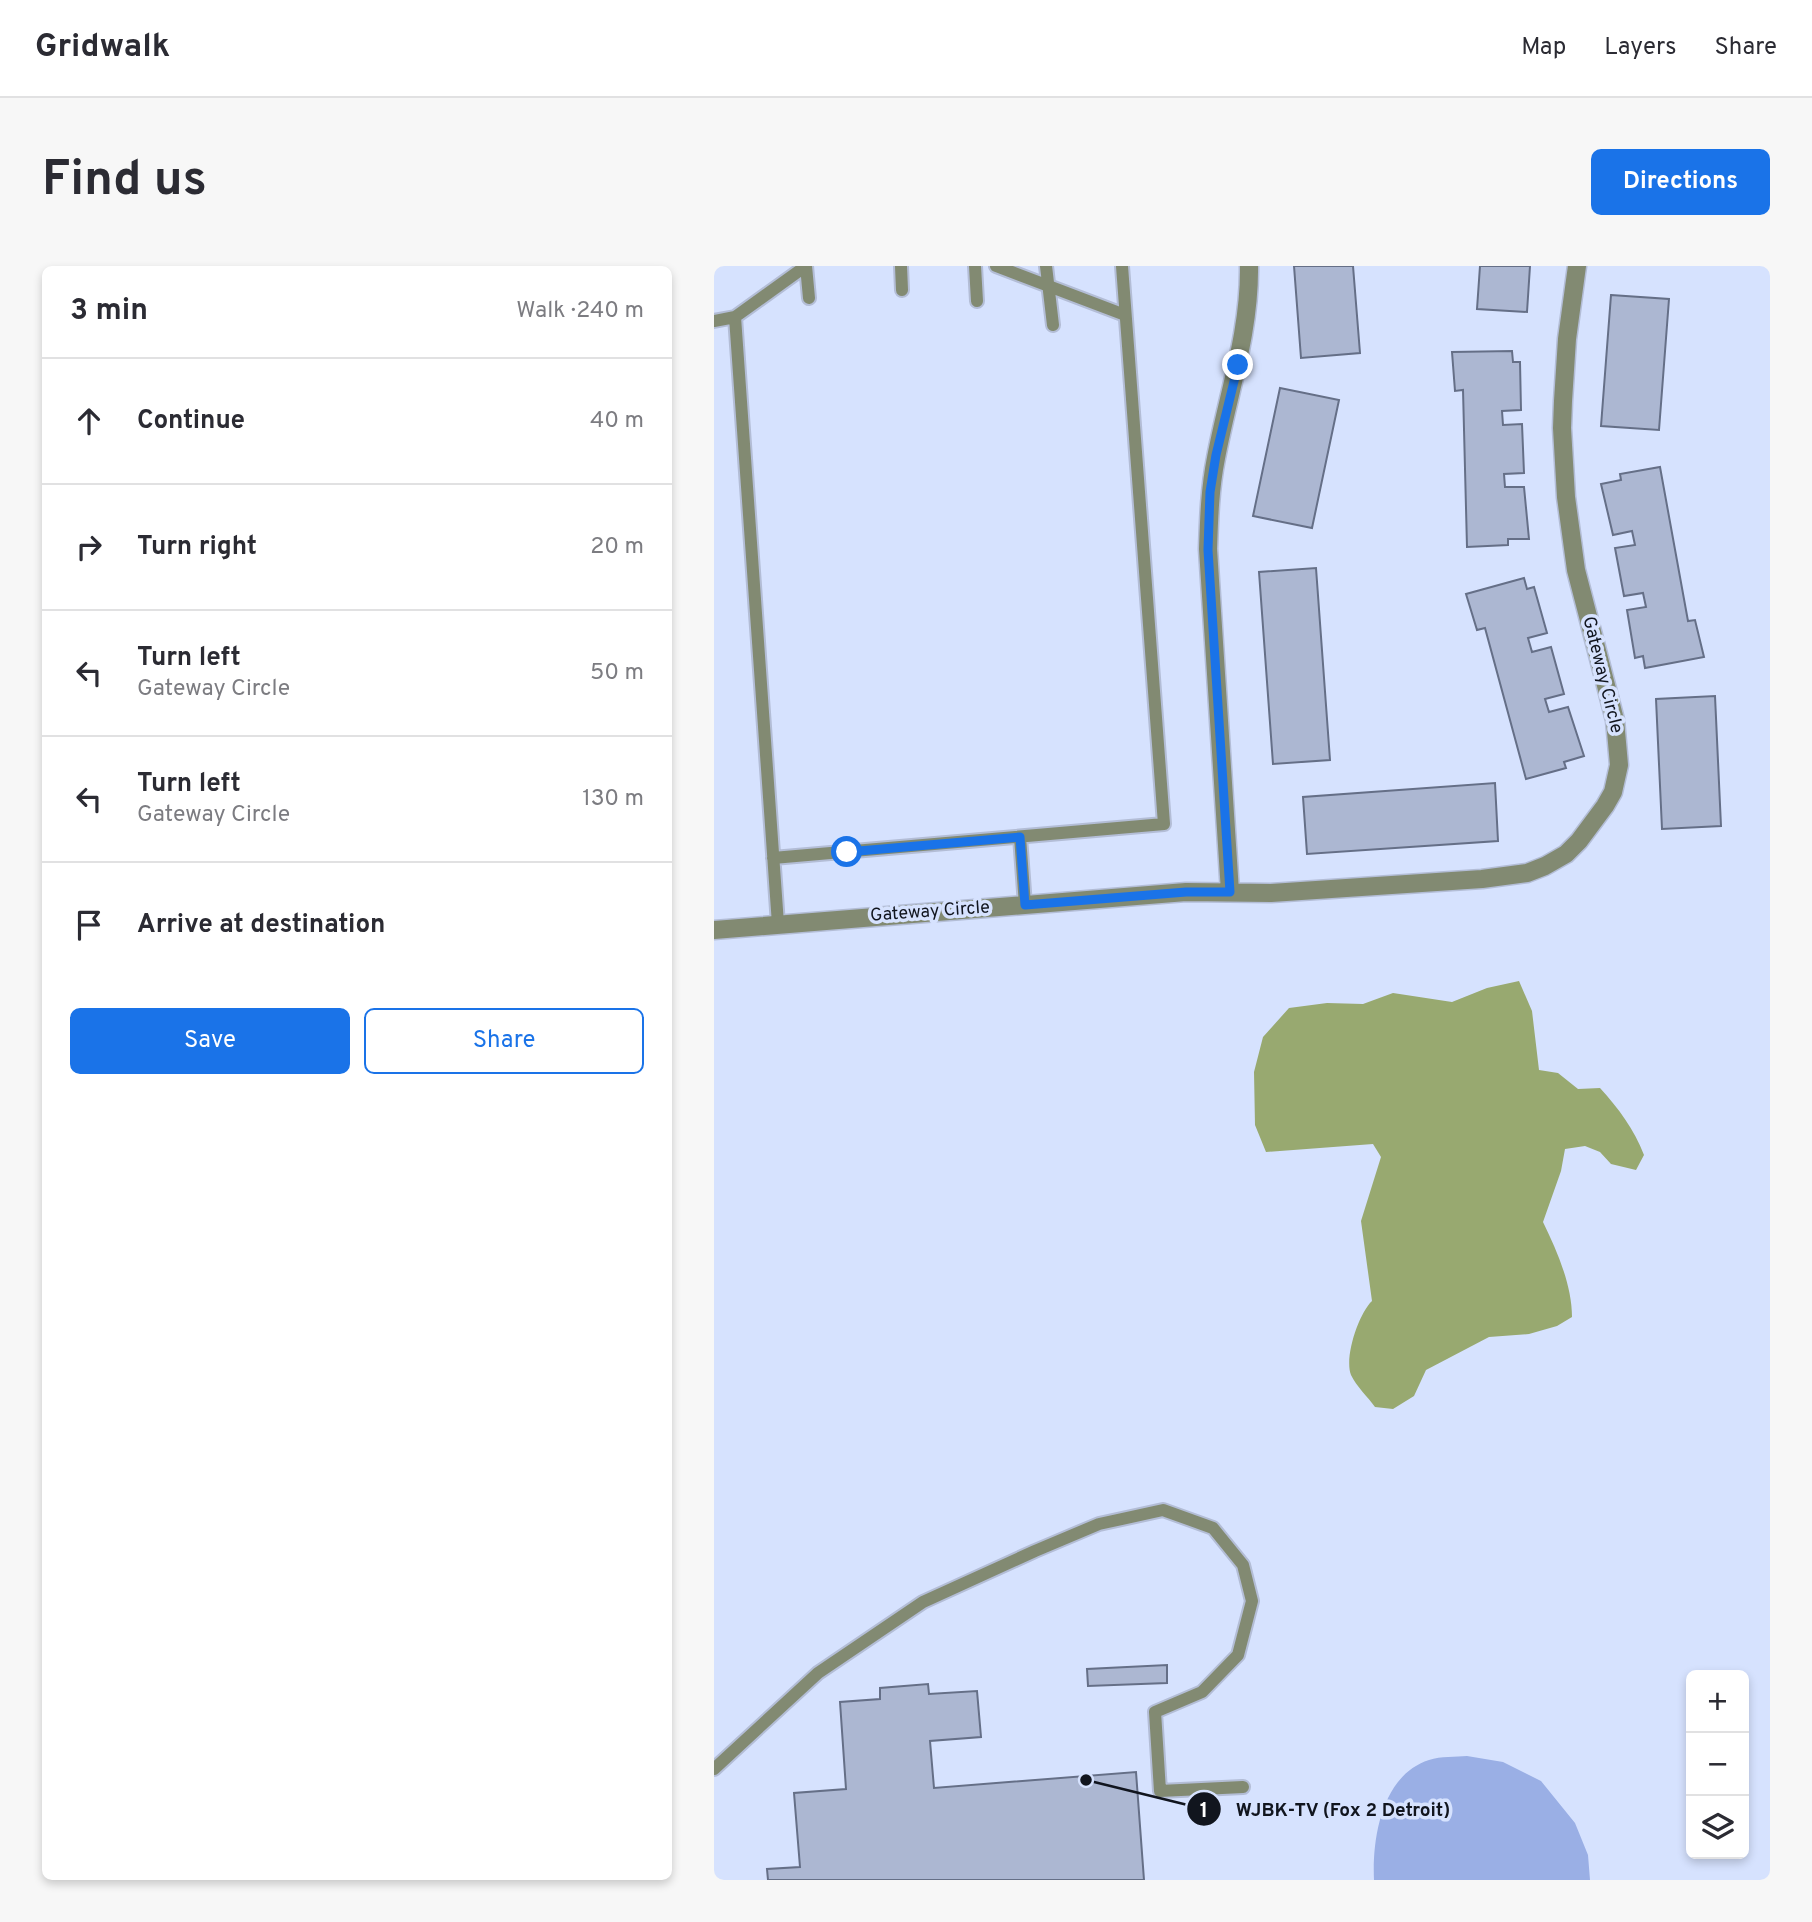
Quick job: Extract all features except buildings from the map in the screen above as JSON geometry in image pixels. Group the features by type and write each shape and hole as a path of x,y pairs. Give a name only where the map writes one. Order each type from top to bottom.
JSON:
{"street":[{"path":"1230,892 1208,550 1210,492 1247,314 1249,266"},
{"name":"Gateway Circle","path":"714,929 1186,892 1271,893 1482,879 1527,873 1566,854 1592,825 1609,799 1617,778 1618,743 1615,720 1576,570 1566,497 1562,445 1567,339 1577,266"}],"lane":[{"path":"806,266 809,298"},
{"path":"714,321 735,317 806,266"},
{"path":"901,266 902,290"},
{"path":"975,266 977,301"},
{"path":"996,266 1125,315"},
{"path":"1046,266 1053,324"},
{"path":"773,859 1164,824 1122,266"},
{"path":"735,317 778,924"},
{"path":"1020,837 1025,905"},
{"path":"714,1769 818,1673 923,1602 1099,1524 1163,1510 1213,1528 1243,1565 1252,1601 1238,1655 1202,1692 1155,1712 1160,1791 1243,1787"}],"green space":[{"path":"1519,981 1532,1011 1539,1070 1558,1073 1578,1089 1600,1088 1625,1120 1644,1155 1636,1170 1611,1164 1600,1152 1585,1146 1565,1149 1561,1171 1543,1222 1567,1281 1572,1317 1557,1326 1529,1334 1489,1337 1426,1370 1414,1396 1393,1409 1375,1407 1356,1383 1349,1367 1351,1347 1358,1325 1372,1301 1361,1221 1381,1157 1373,1144 1266,1152 1255,1125 1254,1072 1263,1037 1289,1008 1327,1003 1363,1004 1393,993 1452,1002 1487,988"}],"water":[{"path":"1467,1756 1503,1762 1541,1781 1575,1823 1588,1855 1590,1880 1374,1880 1378,1828 1390,1793 1400,1779 1429,1760"}],"place":[{"name":"WJBK-TV (Fox 2 Detroit)","path":"1086,1780"}],"route":[{"path":"847,852 1020,837 1025,905 1186,892 1230,892 1208,550 1210,492 1216,455 1238,365"}]}
